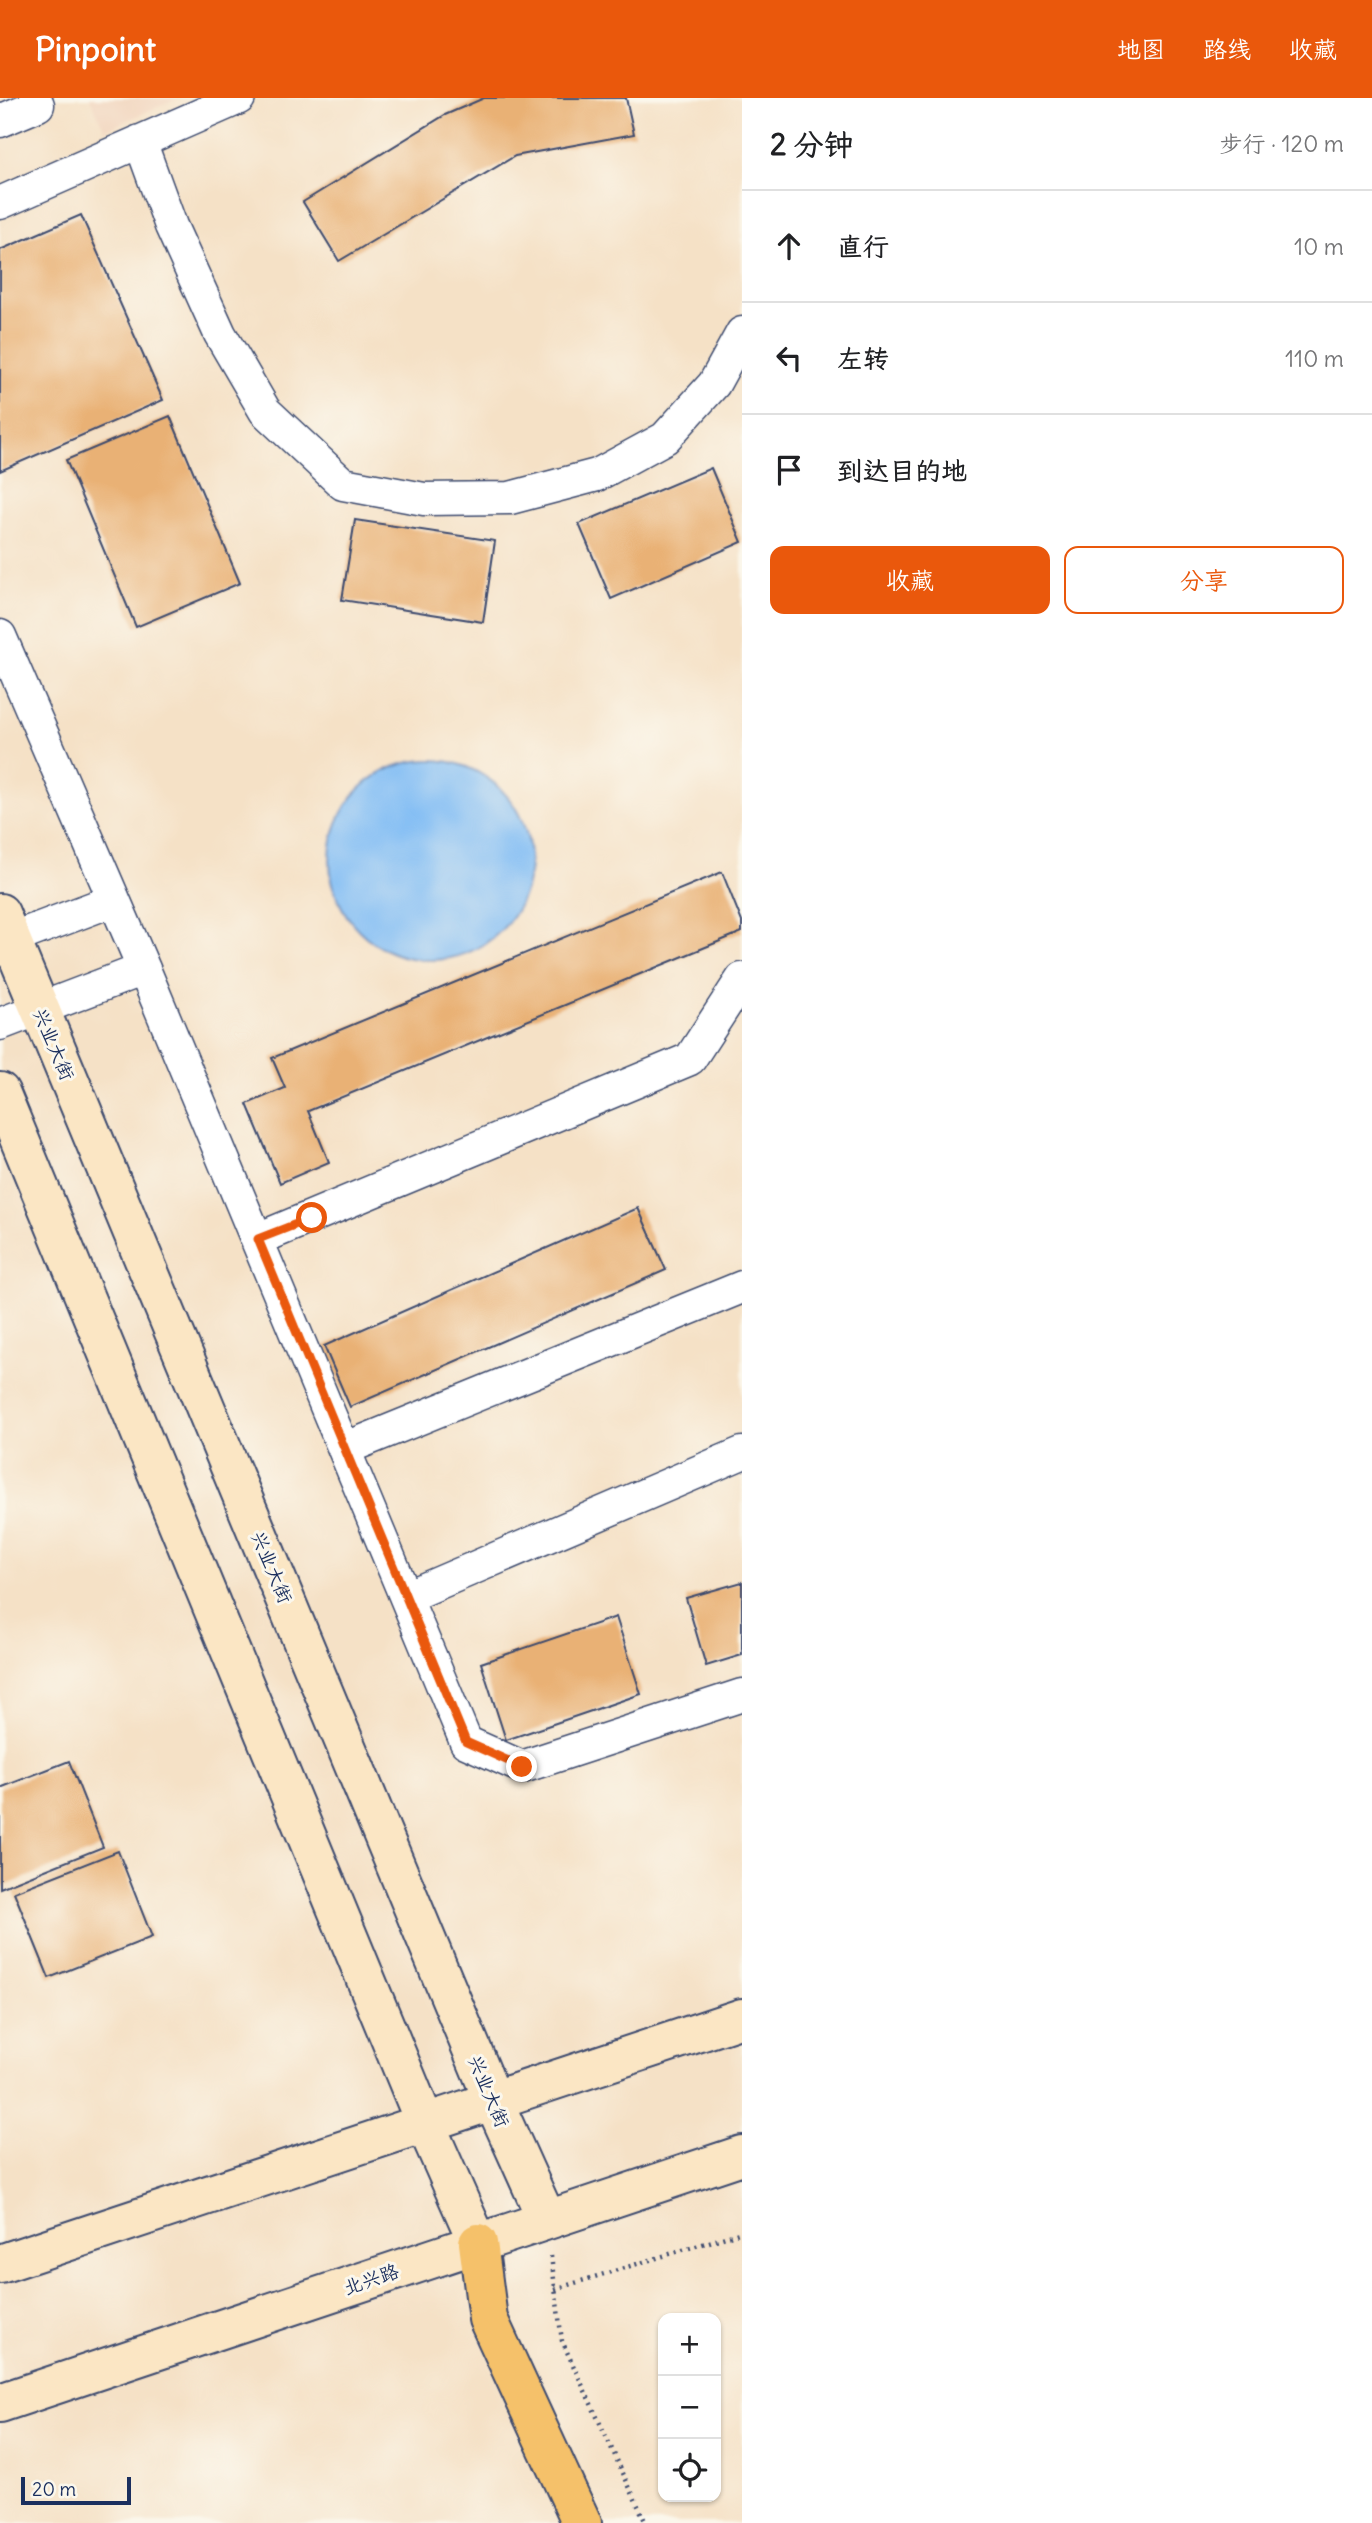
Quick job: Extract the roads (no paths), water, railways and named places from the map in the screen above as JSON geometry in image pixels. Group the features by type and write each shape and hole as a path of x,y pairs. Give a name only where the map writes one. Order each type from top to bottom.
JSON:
{"highway":[{"path":"478,2243 488,2319 582,2523"}],"main road":[{"name":"兴业大街","path":"4,932 40,1009 493,2100 547,2220"},
{"path":"0,1092 425,2123 478,2243"},
{"path":"0,2264 742,2018"},
{"name":"北兴路","path":"0,2403 742,2155"}],"street":[{"path":"0,121 38,105 36,98"},
{"path":"0,202 239,98"},
{"path":"140,141 171,226 220,334 265,411 343,484 424,499 510,498 597,475 665,438 714,384 742,333"},
{"path":"0,636 258,1239 466,1742 522,1767 742,1695"},
{"path":"4,932 114,900"},
{"path":"0,1024 144,969"},
{"path":"258,1239 690,1059 742,979"},
{"path":"344,1449 742,1287"},
{"path":"406,1598 742,1453"}],"water":[{"path":"410,761 450,761 486,776 514,804 529,840 529,880 514,916 486,944 450,959 410,959 374,944 346,916 331,880 331,840 346,804 374,776"}]}
